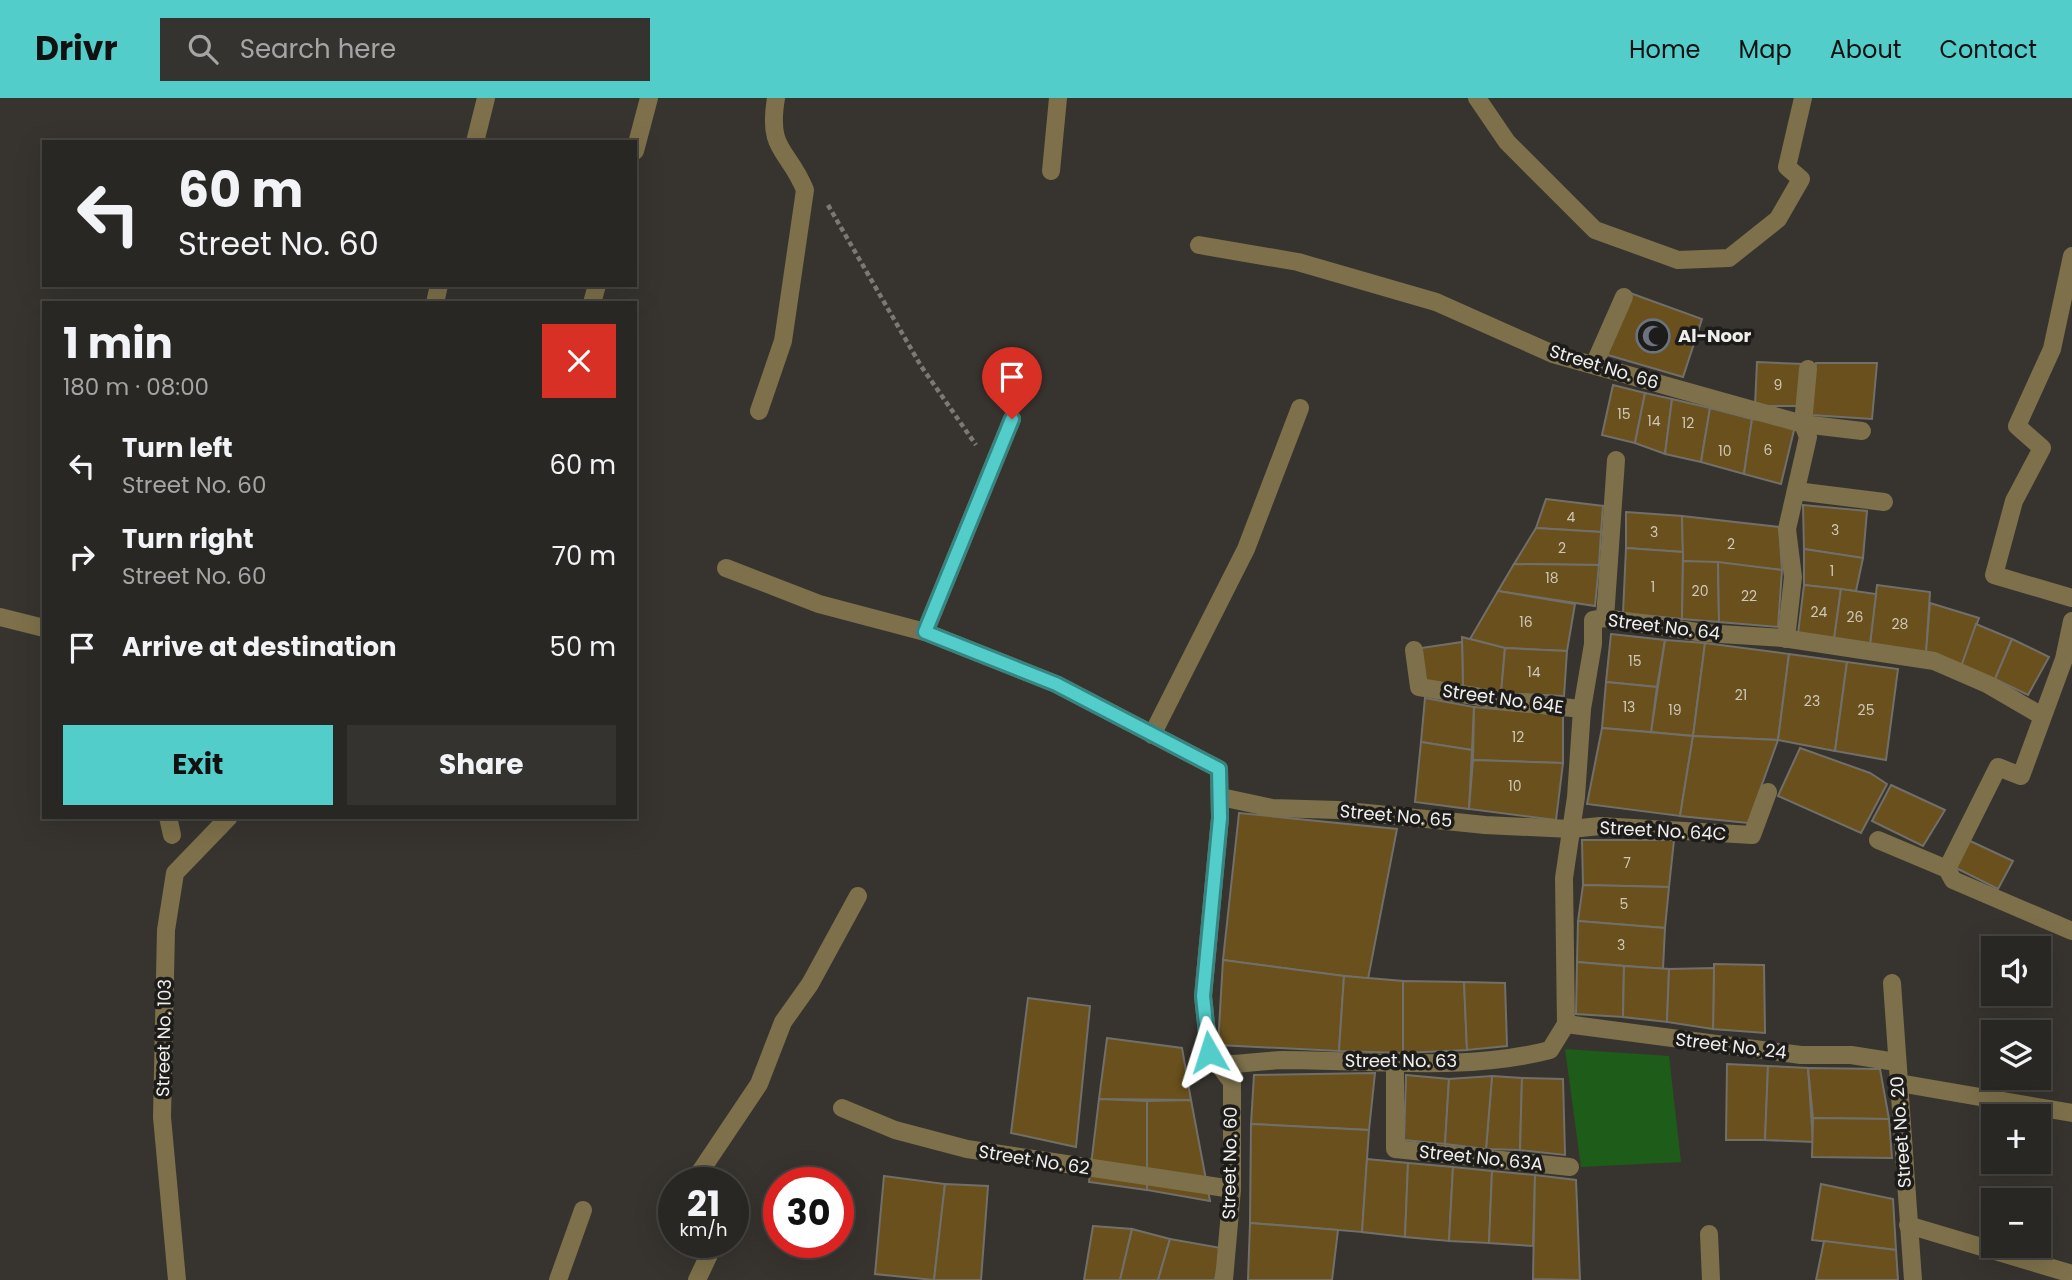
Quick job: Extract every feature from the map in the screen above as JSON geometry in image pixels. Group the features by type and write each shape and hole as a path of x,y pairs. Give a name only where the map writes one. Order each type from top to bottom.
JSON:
{"street":[{"path":"476,140 486,98"},
{"path":"637,143 649,98"},
{"path":"760,411 783,341 805,190 798,172 784,157 774,139 772,122 776,98"},
{"path":"1051,171 1058,98"},
{"path":"1477,98 1507,142 1595,230 1678,260 1729,258 1778,219 1801,179 1787,167 1803,98"},
{"name":"Street No. 66","path":"1199,245 1298,262 1436,302 1553,354 1803,424 1862,431"},
{"path":"2072,256 2052,349 2017,426 2042,448 2014,500 1994,575 2072,598"},
{"path":"1594,365 1624,297"},
{"path":"1786,639 1793,577 1787,529 1808,438 1803,424 1808,369"},
{"path":"1152,735 1246,549 1300,408"},
{"path":"925,632 1012,419"},
{"path":"1605,618 1616,460"},
{"path":"1796,491 1884,502"},
{"name":"Street No. 60","path":"726,568 819,604 925,632 1056,684 1219,769 1221,797 1203,996 1209,1052 1232,1082 1232,1189 1224,1280"},
{"path":"0,617 42,628"},
{"name":"Street No. 64","path":"1566,1024 1564,878 1593,620 1605,618 1704,633 1786,639 1934,661 1987,684 2042,716"},
{"path":"1947,869 1998,767 2021,776 2064,659 2072,621"},
{"name":"Street No. 64E","path":"1414,650 1419,687 1511,702 1582,709"},
{"name":"Street No. 64C","path":"1571,829 1600,826 1752,835 1768,792"},
{"name":"Street No. 65","path":"1221,797 1272,808 1338,810 1485,825 1571,829"},
{"name":"Street No. 103","path":"177,1280 162,1117 166,930 175,873 227,819"},
{"path":"1878,840 1947,869 1953,880 2072,931"},
{"path":"703,1167 759,1084 783,1022 810,984 858,896"},
{"name":"Street No. 20","path":"1892,983 1913,1280"},
{"name":"Street No. 63","path":"1219,1065 1280,1060 1395,1062 1517,1059 1550,1050 1566,1024"},
{"name":"Street No. 24","path":"1566,1024 1801,1055 1851,1055 1896,1062"},
{"name":"Street No. 63A","path":"1395,1062 1395,1149 1570,1167"},
{"path":"1899,1083 2072,1113"},
{"name":"Street No. 62","path":"842,1108 895,1130 967,1150 1232,1189"},
{"path":"558,1280 583,1210"},
{"path":"1908,1225 2072,1274"},
{"path":"1709,1234 1711,1280"},
{"path":"697,1280 707,1258"}],"path":[{"path":"805,190 819,189 921,366 981,452 995,457"}],"green space":[{"path":"1565,1049 1669,1056 1681,1162 1581,1167"}],"building":[{"name":"Al-Noor","path":"1630,293 1702,319 1683,377 1601,353"},
{"path":"1757,362 1803,364 1799,406 1755,406"},
{"path":"1816,363 1877,363 1872,419 1811,415"},
{"path":"1613,385 1645,393 1635,443 1602,435"},
{"path":"1645,393 1672,399 1665,454 1635,443"},
{"path":"1672,399 1710,408 1701,462 1665,454"},
{"path":"1710,408 1752,419 1744,474 1701,462"},
{"path":"1752,419 1795,426 1781,484 1744,474"},
{"path":"1546,499 1603,506 1601,532 1536,528"},
{"path":"1803,505 1867,511 1863,558 1804,549"},
{"path":"1626,512 1682,516 1683,552 1626,548"},
{"path":"1682,516 1779,527 1782,570 1683,561"},
{"path":"1536,528 1601,532 1599,565 1514,564"},
{"path":"1626,548 1683,552 1682,619 1623,613"},
{"path":"1804,549 1863,558 1856,591 1804,585"},
{"path":"1683,561 1718,562 1719,622 1682,619"},
{"path":"1718,562 1782,570 1778,627 1719,622"},
{"path":"1514,564 1599,565 1595,606 1498,591"},
{"path":"1804,585 1841,589 1834,639 1798,634"},
{"path":"1877,585 1930,592 1926,653 1870,644"},
{"path":"1841,589 1876,594 1870,644 1834,639"},
{"path":"1498,591 1575,604 1567,651 1505,648 1470,639"},
{"path":"1930,603 1979,618 1961,667 1926,653"},
{"path":"1976,624 2012,639 1995,679 1961,667"},
{"path":"1611,634 1665,640 1657,687 1606,682"},
{"path":"1462,637 1505,648 1501,693 1463,688"},
{"path":"2012,639 2049,657 2028,695 1995,679"},
{"path":"1665,640 1705,643 1693,736 1651,732"},
{"path":"1462,642 1463,688 1425,684 1421,648"},
{"path":"1705,643 1789,654 1778,740 1693,736"},
{"path":"1505,648 1567,651 1564,696 1501,693"},
{"path":"1789,654 1847,662 1835,751 1778,740"},
{"path":"1847,662 1898,669 1886,760 1835,751"},
{"path":"1606,682 1657,687 1651,732 1602,728"},
{"path":"1425,698 1474,707 1472,750 1421,742"},
{"path":"1474,707 1563,715 1563,763 1473,760"},
{"path":"1602,728 1693,736 1680,816 1587,804"},
{"path":"1693,736 1778,740 1748,823 1680,816"},
{"path":"1421,742 1472,750 1469,809 1415,802"},
{"path":"1800,748 1870,773 1887,784 1861,833 1778,796"},
{"path":"1473,760 1563,763 1556,820 1469,809"},
{"path":"1891,785 1945,810 1923,846 1872,821"},
{"path":"1239,813 1397,829 1368,979 1223,960"},
{"path":"1582,840 1674,840 1669,887 1583,885"},
{"path":"1968,840 2013,861 1998,889 1954,867"},
{"path":"1583,885 1669,887 1665,928 1578,921"},
{"path":"1578,921 1665,928 1663,969 1577,962"},
{"path":"1223,960 1344,976 1339,1051 1218,1045"},
{"path":"1577,962 1624,966 1623,1017 1576,1014"},
{"path":"1714,964 1764,965 1765,1033 1713,1029"},
{"path":"1624,966 1669,969 1667,1022 1623,1017"},
{"path":"1714,968 1713,1029 1667,1022 1669,969"},
{"path":"1344,976 1403,981 1403,1053 1339,1051"},
{"path":"1403,981 1464,982 1467,1050 1403,1053"},
{"path":"1464,982 1505,983 1507,1046 1467,1050"},
{"path":"1028,998 1090,1006 1076,1147 1011,1133"},
{"path":"1107,1038 1182,1048 1191,1100 1099,1099"},
{"path":"1727,1064 1768,1066 1765,1140 1726,1140"},
{"path":"1768,1066 1808,1068 1813,1142 1765,1140"},
{"path":"1808,1068 1880,1069 1889,1119 1813,1118"},
{"path":"1375,1073 1369,1130 1251,1124 1254,1075"},
{"path":"1406,1075 1449,1079 1445,1144 1404,1140"},
{"path":"1492,1076 1522,1078 1520,1150 1486,1149"},
{"path":"1492,1076 1486,1149 1445,1144 1449,1079"},
{"path":"1522,1078 1563,1079 1565,1155 1520,1150"},
{"path":"1099,1099 1147,1101 1147,1190 1089,1182"},
{"path":"1191,1100 1210,1201 1147,1190 1147,1101"},
{"path":"1813,1118 1889,1119 1892,1158 1812,1157"},
{"path":"1251,1124 1369,1130 1362,1232 1250,1223"},
{"path":"1367,1159 1408,1163 1405,1237 1362,1232"},
{"path":"1408,1163 1453,1167 1449,1241 1405,1237"},
{"path":"1453,1167 1492,1171 1489,1243 1449,1241"},
{"path":"1492,1171 1535,1175 1533,1246 1489,1243"},
{"path":"1535,1175 1576,1180 1580,1280 1533,1279"},
{"path":"884,1176 945,1184 934,1280 875,1274"},
{"path":"945,1184 988,1186 981,1280 934,1280"},
{"path":"1821,1184 1893,1199 1896,1250 1812,1240"},
{"path":"1250,1223 1338,1230 1332,1280 1248,1280"},
{"path":"1093,1226 1132,1229 1120,1280 1084,1280"},
{"path":"1132,1229 1170,1239 1158,1280 1120,1280"},
{"path":"1170,1239 1221,1248 1215,1280 1158,1280"},
{"path":"1824,1241 1896,1250 1898,1280 1816,1280"}],"place":[{"name":"Al-Noor","path":"1653,336"}],"route":[{"path":"1012,419 925,632 1056,684 1219,769 1220,818 1203,996 1209,1052"}]}
